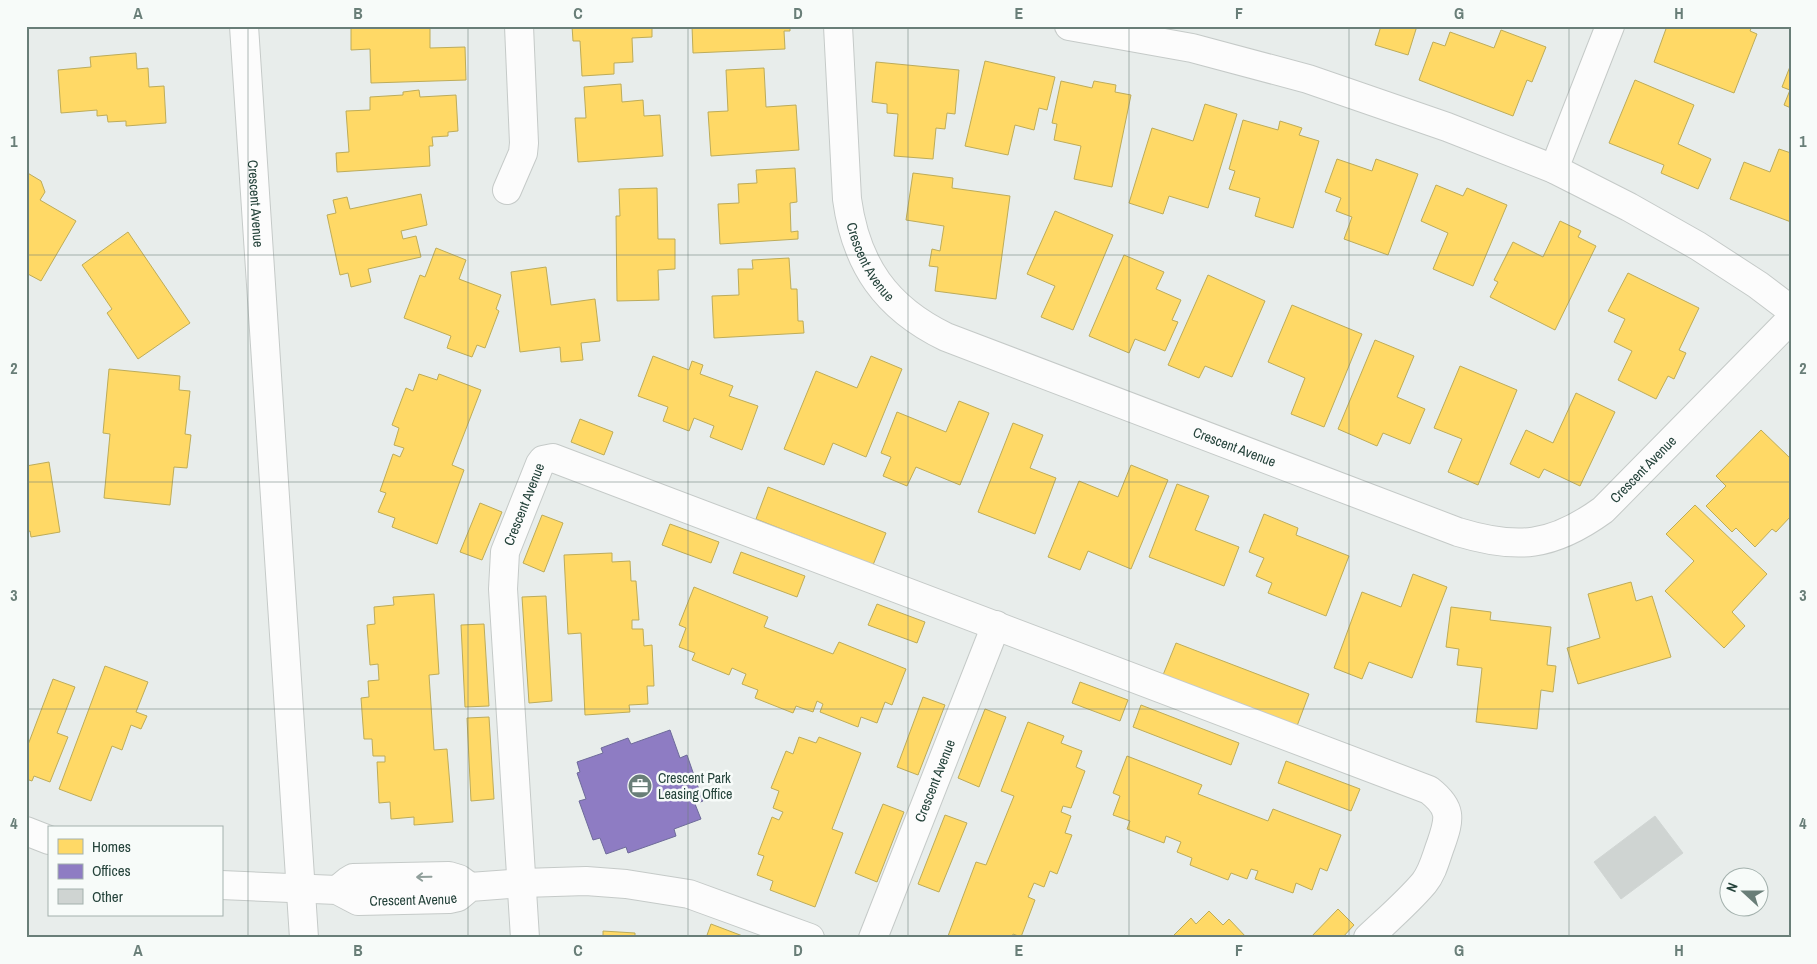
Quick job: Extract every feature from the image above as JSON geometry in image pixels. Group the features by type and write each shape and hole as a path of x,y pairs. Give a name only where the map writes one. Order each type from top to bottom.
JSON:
{"street":[{"name":"Crescent Avenue","path":"244,26 304,938"},
{"path":"508,190 523,153 524,143 519,26"},
{"name":"Crescent Avenue","path":"838,26 847,199 852,227 865,262 893,302 912,318 946,337 1479,539 1516,543 1552,538 1586,522 1602,510 1791,319"},
{"path":"1069,26 1192,48 1308,79 1447,127 1554,169 1629,207 1698,246 1752,281 1791,310"},
{"path":"1554,169 1610,26"},
{"name":"Crescent Avenue","path":"525,938 503,569 505,552 540,464 548,458 559,459 1422,787 1435,795 1445,806 1448,815 1448,824 1432,870 1424,882 1368,938"},
{"name":"Crescent Avenue","path":"873,938 996,625"},
{"path":"26,831 48,840"},
{"name":"Crescent Avenue","path":"301,890 337,890 358,900 449,899 458,897 470,887 586,881 626,884 662,888 689,894 810,938"},
{"path":"222,885 301,890"}],"building: Homes":[{"path":"351,26 430,26 430,48 465,47 466,80 371,83 370,49 351,50"},
{"path":"572,26 652,26 652,37 632,38 633,62 614,63 614,74 582,76 580,41 573,41"},
{"path":"692,26 790,26 790,31 784,31 785,49 693,53"},
{"path":"1381,26 1417,26 1408,55 1375,45"},
{"path":"1667,26 1752,26 1750,31 1757,34 1734,93 1654,62"},
{"path":"1501,30 1546,47 1532,82 1527,80 1513,116 1419,80 1433,42 1445,46 1450,32 1494,48"},
{"path":"136,53 137,69 148,68 149,87 164,86 166,123 126,126 126,121 108,122 107,115 97,116 97,110 61,113 58,70 91,67 90,57"},
{"path":"985,61 1055,77 1047,110 1039,108 1034,130 1015,125 1008,155 965,146"},
{"path":"876,62 959,70 955,114 947,113 945,129 936,128 933,159 894,156 898,114 887,113 887,104 872,102"},
{"path":"1791,64 1791,108 1784,105 1790,90 1782,87"},
{"path":"764,68 766,107 796,105 799,150 711,156 708,112 728,111 726,70"},
{"path":"1635,80 1694,105 1678,144 1711,159 1698,189 1661,173 1664,165 1609,143"},
{"path":"1061,81 1092,88 1094,81 1116,85 1115,92 1131,95 1112,187 1074,179 1081,146 1054,140 1057,124 1052,123"},
{"path":"621,84 622,102 643,100 644,116 660,115 663,156 578,162 575,118 586,118 584,87"},
{"path":"419,90 420,97 456,95 458,131 448,132 448,136 432,137 433,146 429,146 430,166 337,172 336,153 349,152 346,111 370,110 370,97 403,95 403,92"},
{"path":"1205,104 1237,114 1208,208 1169,196 1163,214 1129,203 1152,128 1193,141"},
{"path":"1243,120 1278,130 1280,121 1302,128 1299,135 1319,141 1293,228 1255,216 1260,198 1229,189 1235,171 1229,169"},
{"path":"1779,149 1791,153 1791,222 1730,199 1744,162 1770,172"},
{"path":"1337,159 1372,171 1376,159 1418,174 1388,255 1344,239 1352,217 1336,211 1341,198 1325,192"},
{"path":"795,168 797,202 790,203 791,232 798,231 798,239 720,244 718,204 739,203 738,184 757,183 756,170"},
{"path":"26,172 41,181 45,192 40,200 76,221 41,281 26,273"},
{"path":"913,173 953,178 952,188 1010,196 996,299 935,291 938,267 929,266 932,249 940,251 944,226 906,220"},
{"path":"1436,185 1463,196 1467,188 1507,205 1473,286 1433,269 1448,233 1421,221"},
{"path":"657,188 658,239 675,239 675,269 658,270 659,300 617,301 616,216 620,216 619,189"},
{"path":"421,194 427,225 401,231 403,239 416,236 421,257 368,269 371,282 351,287 348,273 340,275 327,215 336,213 333,200 347,197 350,209"},
{"path":"1055,211 1113,235 1073,330 1041,317 1055,286 1027,274"},
{"path":"1560,221 1581,231 1578,237 1596,246 1555,330 1490,297 1498,282 1494,280 1513,242 1543,257"},
{"path":"128,232 190,323 138,359 107,313 112,309 82,265"},
{"path":"436,248 466,260 459,279 501,295 496,309 499,311 485,348 477,345 472,357 447,348 451,336 404,318 420,275 425,277"},
{"path":"1124,255 1164,272 1156,289 1181,300 1172,320 1178,322 1165,351 1135,339 1129,353 1089,336"},
{"path":"789,258 791,289 797,289 798,321 803,321 804,333 714,338 712,296 739,295 738,269 753,269 752,260"},
{"path":"546,267 551,305 595,299 600,341 581,343 583,360 561,362 560,347 520,352 511,272"},
{"path":"1628,273 1699,308 1679,350 1686,353 1674,379 1668,376 1656,399 1618,380 1632,351 1614,342 1625,319 1608,311"},
{"path":"1208,275 1265,301 1232,377 1205,366 1199,378 1168,365"},
{"path":"1292,305 1362,334 1324,427 1291,414 1305,378 1268,362"},
{"path":"1375,340 1414,356 1397,397 1425,409 1410,444 1383,433 1377,446 1338,429"},
{"path":"653,356 689,370 692,361 703,365 700,374 733,386 729,396 758,406 742,450 710,437 714,426 694,418 689,431 663,421 668,407 638,396"},
{"path":"871,356 902,369 866,457 833,443 824,465 784,449 816,371 857,388"},
{"path":"1460,366 1517,390 1478,485 1448,472 1462,439 1434,428"},
{"path":"109,369 180,376 179,390 190,391 185,434 191,435 187,468 174,467 170,505 104,498 110,434 103,433"},
{"path":"419,374 437,380 439,374 481,390 452,465 464,470 437,544 392,527 395,518 378,512 386,493 380,491 393,454 400,457 404,448 394,445 399,428 392,425 406,388 413,391"},
{"path":"1576,393 1615,412 1580,486 1544,469 1539,478 1510,464 1526,430 1553,443"},
{"path":"959,401 989,413 960,485 916,467 907,486 883,476 891,457 881,453 897,412 946,432"},
{"path":"580,419 613,432 604,455 571,442"},
{"path":"1013,423 1043,435 1030,468 1056,478 1035,534 978,512"},
{"path":"1761,430 1791,459 1791,516 1776,532 1772,529 1755,547 1736,528 1732,532 1706,506 1726,486 1716,476"},
{"path":"49,462 60,532 31,537 30,531 26,532 26,466"},
{"path":"1131,465 1168,480 1131,569 1088,551 1080,570 1048,557 1079,481 1118,497"},
{"path":"1177,484 1209,496 1195,530 1239,547 1224,586 1149,557"},
{"path":"768,487 886,533 873,565 756,519"},
{"path":"480,503 502,512 482,560 460,552"},
{"path":"1695,505 1767,574 1732,612 1745,626 1724,648 1665,591 1694,561 1666,534"},
{"path":"1264,514 1298,528 1296,535 1349,556 1326,616 1268,593 1272,583 1256,576 1264,558 1249,552"},
{"path":"542,515 563,523 544,572 523,563"},
{"path":"670,524 719,542 711,563 662,545"},
{"path":"741,552 805,576 797,597 733,573"},
{"path":"612,553 612,562 630,561 631,581 636,581 639,620 632,620 632,629 643,629 644,646 652,645 654,686 647,686 648,704 629,705 630,712 585,715 581,633 568,634 564,555"},
{"path":"1413,574 1447,587 1412,678 1369,662 1362,679 1334,668 1362,592 1401,607"},
{"path":"1631,582 1636,601 1652,596 1671,657 1578,684 1567,648 1600,638 1588,594"},
{"path":"694,587 768,617 764,627 833,654 839,642 906,669 892,705 885,702 877,723 861,717 858,727 820,712 823,704 817,701 813,712 796,706 793,713 755,698 758,690 742,684 746,674 732,668 729,675 692,660 695,653 679,647 686,628 679,625"},
{"path":"434,594 439,674 429,675 434,750 447,749 453,822 414,825 414,817 391,819 390,802 379,803 377,762 385,762 385,756 373,756 372,739 364,739 361,698 369,697 368,681 379,680 378,664 370,665 367,625 375,624 374,607 394,605 393,597"},
{"path":"546,596 552,701 529,703 522,597"},
{"path":"877,604 925,622 917,643 868,625"},
{"path":"1451,607 1491,612 1490,620 1551,627 1547,665 1556,666 1553,692 1541,690 1537,729 1476,722 1482,668 1457,665 1459,649 1446,647"},
{"path":"484,624 489,706 465,707 461,625"},
{"path":"1176,643 1309,694 1297,726 1163,675"},
{"path":"105,666 148,682 136,712 147,716 141,729 131,725 122,750 112,746 91,801 59,789"},
{"path":"53,679 75,687 57,733 68,737 50,782 34,776 32,781 26,779 26,750"},
{"path":"1080,682 1128,700 1120,721 1072,703"},
{"path":"923,697 945,705 918,775 897,767"},
{"path":"1141,705 1239,743 1231,765 1133,727"},
{"path":"985,709 1006,717 979,787 958,778"},
{"path":"489,717 494,799 471,801 467,718"},
{"path":"1028,722 1064,736 1061,743 1082,751 1076,767 1085,771 1071,808 1063,806 1061,812 1071,816 1065,833 1072,835 1057,874 1050,871 1044,887 1034,883 1028,897 1035,900 1021,937 1013,934 1012,938 951,938 948,936 976,862 986,865 1014,796 1001,791"},
{"path":"799,737 816,743 819,737 861,753 832,829 843,833 815,907 770,890 773,881 757,875 764,856 758,854 772,817 779,820 783,812 773,808 779,791 771,788 786,751 793,754"},
{"path":"1127,756 1202,785 1198,794 1268,821 1273,809 1341,835 1327,871 1320,868 1312,890 1296,883 1293,893 1255,879 1258,871 1251,869 1247,879 1231,873 1228,880 1190,865 1192,858 1177,852 1181,842 1166,836 1164,843 1127,829 1130,821 1113,815 1120,796 1113,793"},
{"path":"1286,761 1360,789 1351,811 1278,783"},
{"path":"883,804 904,812 877,882 855,873"},
{"path":"945,815 967,823 939,892 918,884"},
{"path":"1338,909 1354,925 1342,938 1310,938"},
{"path":"1209,911 1223,925 1229,919 1247,938 1171,938 1191,918 1196,924"},
{"path":"711,924 748,938 706,938"},
{"path":"603,931 635,933 635,938 603,938"}],"building: Offices":[{"name":"Crescent Park Leasing Office","path":"670,730 680,758 687,755 703,801 695,804 701,819 674,829 676,836 628,853 626,847 606,854 600,838 593,840 579,801 586,799 577,773 580,772 577,762 603,753 601,748 628,738 631,744"}],"building: Other":[{"path":"1655,816 1683,853 1621,899 1594,862"}],"place":[{"name":"Crescent Park Leasing Office","path":"640,786"}]}
